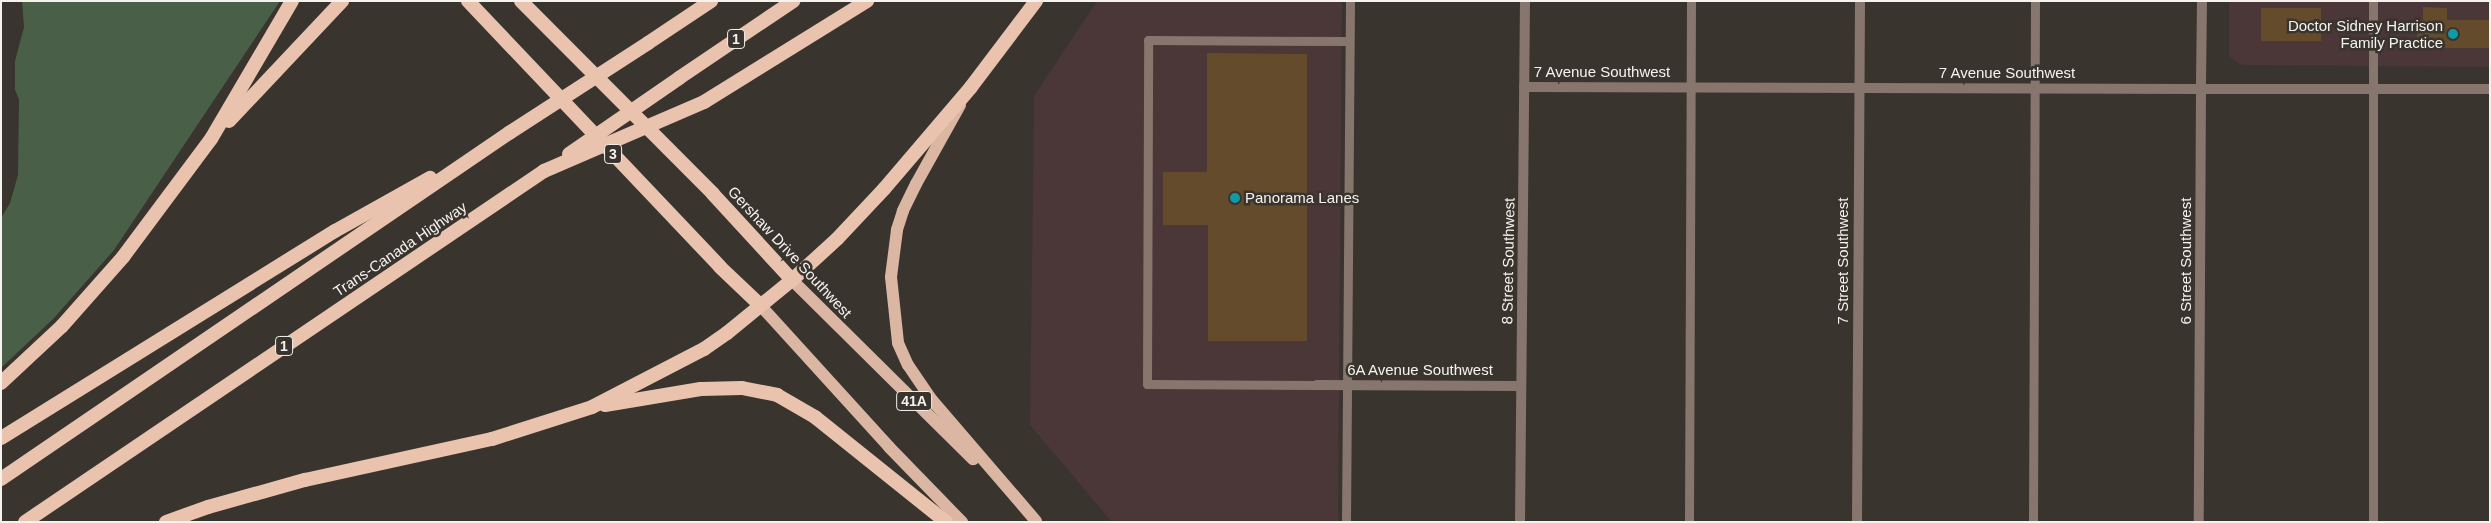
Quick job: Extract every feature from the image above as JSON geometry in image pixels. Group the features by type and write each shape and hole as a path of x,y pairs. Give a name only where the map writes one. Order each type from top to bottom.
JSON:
{"highway":[{"path":"1,382 62,326 123,257 211,139 292,1"},
{"path":"211,139 342,1"},
{"name":"3","path":"468,1 720,267 760,305"},
{"name":"Gershaw Drive Southwest","path":"521,1 713,194 792,280"},
{"path":"1,479 509,133 711,1"},
{"name":"Trans-Canada Highway","path":"25,522 793,1"},
{"path":"544,171 704,102 867,1"},
{"path":"592,407 704,349 727,334 792,280 837,239 884,190 971,87 1036,1"},
{"path":"1,438 335,231 509,133"},
{"path":"166,522 208,506 306,480 492,439 592,407 701,389 742,388 777,395 815,416 946,522"}],"main road":[{"path":"971,87 902,211 892,259 895,326 898,344 908,365 931,399 1036,521"},
{"name":"Gershaw Drive Southwest","path":"792,280 1036,521"},
{"path":"760,305 889,448 962,522"}],"street":[{"name":"8 Street Southwest","path":"1520,522 1525,1"},
{"name":"7 Street Southwest","path":"1857,522 1860,1"},
{"name":"6 Street Southwest","path":"2200,522 2202,1"},
{"name":"7 Avenue Southwest","path":"1524,87 2490,89"},
{"name":"6A Avenue Southwest","path":"1317,385 1521,386"}],"lane":[{"path":"1346,522 1350,1"},
{"path":"1689,522 1691,1"},
{"path":"2033,522 2034,1"},
{"path":"2372,1 2373,522"},
{"path":"1317,385 1147,384 1148,40 1349,41"}],"shaded area":[{"path":"1097,1 1342,1 1338,522 1112,522 1030,425 1034,96"},
{"path":"2229,1 2490,1 2490,67 2242,65 2229,57"}],"green space":[{"path":"22,1 280,1 114,250 54,318 1,368 1,218 10,203 18,175 19,99 15,90 15,61 24,27"}],"building":[{"name":"Doctor Sidney Harrison Family Practice","path":"2423,7 2447,8 2447,20 2489,20 2489,48 2417,48 2417,20 2423,20"},
{"path":"2261,8 2321,8 2321,41 2261,41"},
{"name":"Panorama Lanes","path":"1207,53 1307,54 1307,341 1208,341 1208,225 1163,225 1163,172 1207,172"}],"place":[{"name":"Doctor Sidney Harrison Family Practice","path":"2453,34"},
{"name":"Panorama Lanes","path":"1235,198"}]}
